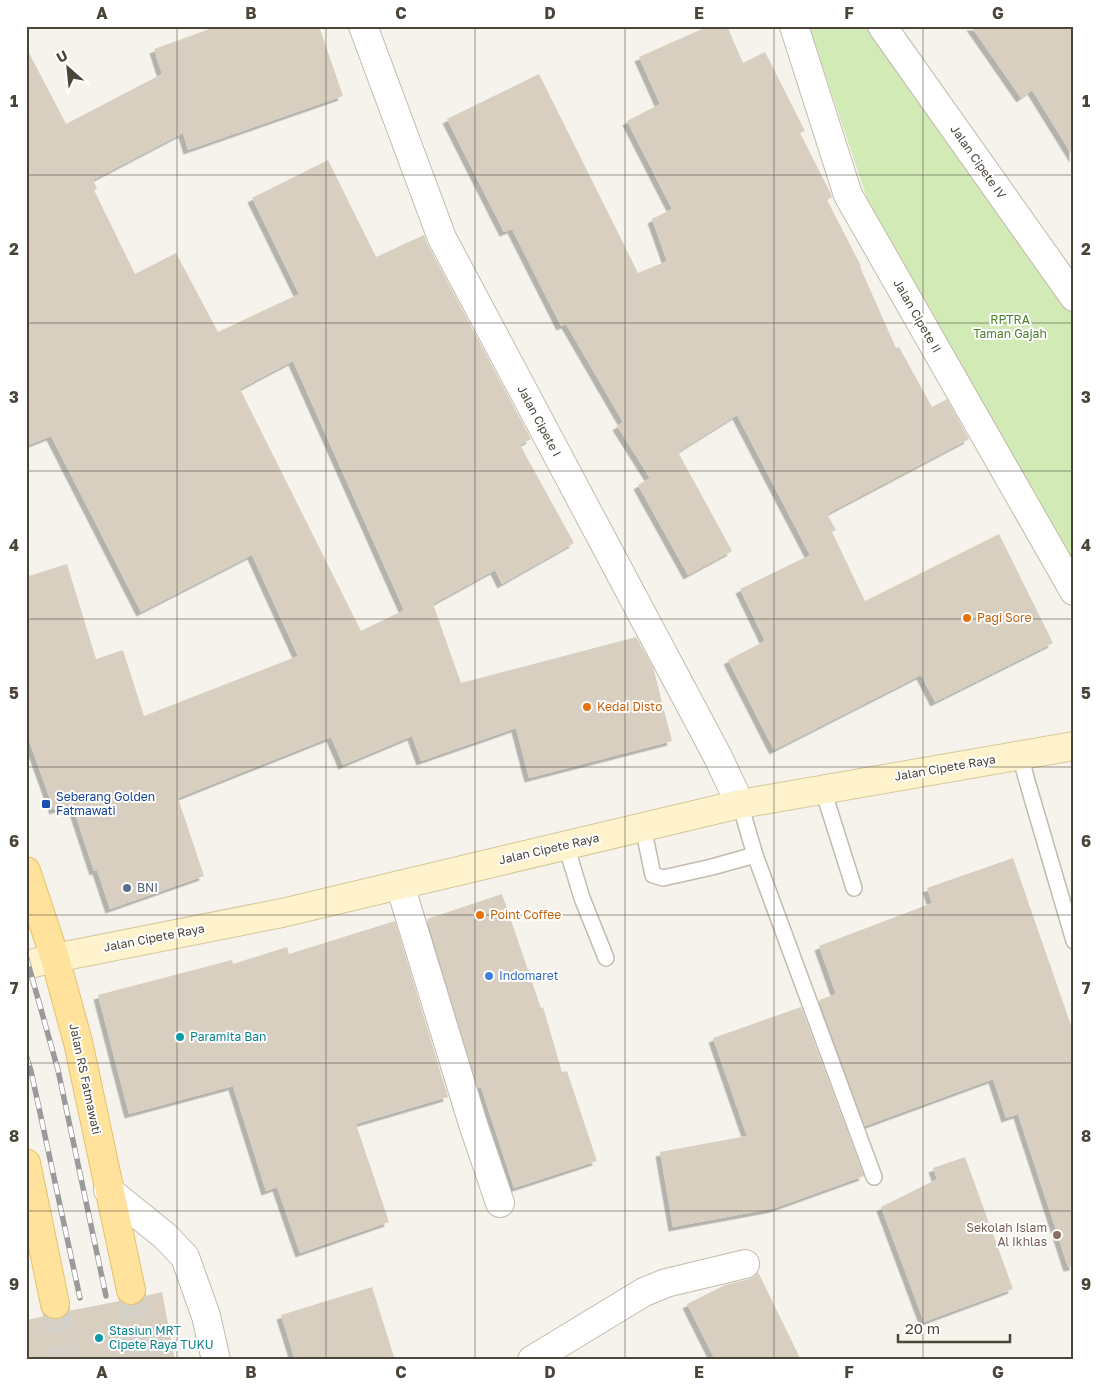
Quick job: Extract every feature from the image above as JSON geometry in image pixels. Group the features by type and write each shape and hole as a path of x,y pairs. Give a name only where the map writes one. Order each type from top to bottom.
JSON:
{"main road":[{"name":"Jalan Cipete Raya","path":"26,965 282,912 740,804 1074,746"},
{"name":"Jalan RS Fatmawati","path":"26,870 55,958 78,1042 108,1190 131,1290"},
{"path":"28,1175 55,1304"}],"street":[{"name":"Jalan Cipete I","path":"363,26 442,238 718,757 740,804"},
{"name":"Jalan Cipete II","path":"794,26 848,195 1074,591"},
{"name":"Jalan Cipete IV","path":"882,26 1074,297"},
{"path":"400,884 500,1203"},
{"path":"108,1190 165,1236 185,1257 206,1316 216,1360"},
{"path":"532,1360 651,1289 666,1283 745,1264"}],"lane":[{"path":"1020,755 1074,941"},
{"path":"823,790 854,888"},
{"path":"740,804 755,855 874,1177"},
{"path":"643,827 653,875 657,878 712,867 755,855"},
{"path":"566,845 582,898 606,958"}],"green space":[{"name":"RPTRA Taman Gajah","path":"809,26 869,26 1074,309 1074,562 870,207"}],"building":[{"path":"218,26 319,26 343,96 188,150 183,133 93,180 97,189 94,190 135,274 176,253 218,332 299,294 252,198 328,160 376,257 424,235 531,439 520,445 574,543 502,584 495,570 433,604 461,683 636,637 653,667 672,741 529,778 516,728 421,761 412,736 343,765 331,737 178,798 204,876 110,909 97,870 94,871 72,804 54,810 26,732 26,577 67,564 96,659 123,650 144,716 298,656 252,555 141,612 51,436 26,446 26,47 66,124 162,74 154,49","holes":["293,361 404,610 361,631 240,389"]},
{"path":"709,26 727,26 743,63 765,52 805,131 800,133 832,197 827,200 861,266 896,348 899,347 932,407 947,399 969,439 827,514 836,530 832,532 865,601 999,534 1053,643 935,702 921,675 774,750 728,660 765,641 740,589 810,555 737,415 678,452 732,551 688,575 638,485 650,478 617,426 623,422 566,324 561,326 512,229 504,232 447,119 539,74 638,273 667,261 652,219 672,209 627,121 660,104 639,57"},
{"path":"971,26 1074,26 1074,158 1032,90 1021,98"},
{"path":"1013,858 1074,1034 1074,1266 1068,1267 1018,1114 1006,1118 993,1079 865,1126 819,1000 836,994 819,946 932,903 927,888"},
{"path":"502,894 541,1008 543,1007 562,1072 567,1071 597,1161 514,1188 481,1087 478,1088 427,919"},
{"path":"395,921 448,1097 356,1124 389,1222 300,1253 277,1187 266,1191 233,1086 129,1114 98,995 232,960 233,964 287,947 289,954"},
{"path":"801,1007 864,1176 775,1208 673,1227 660,1152 747,1136 713,1038"},
{"path":"965,1157 1013,1289 924,1322 881,1207 937,1179 933,1168"},
{"path":"758,1272 801,1360 715,1360 687,1304 725,1285 749,1279"},
{"path":"372,1287 395,1360 295,1360 281,1315"},
{"name":"Stasiun MRT Cipete Raya TUKU","path":"162,1292 175,1360 26,1360 26,1320 46,1316 51,1319 59,1319 65,1316 68,1311 120,1301 127,1305 134,1305 141,1302 145,1296"}],"tunnel":[{"path":"131,1290 144,1360"},
{"path":"55,1304 65,1360"}],"railway":[{"path":"26,956 58,1070 106,1296"},
{"path":"26,1055 80,1298"}],"place":[{"name":"Pagi Sore","path":"967,618"},
{"name":"Kedai Disto","path":"587,707"},
{"name":"Seberang Golden Fatmawati","path":"46,804"},
{"name":"BNI","path":"127,888"},
{"name":"Point Coffee","path":"480,915"},
{"name":"Indomaret","path":"489,976"},
{"name":"Paramita Ban","path":"180,1037"},
{"name":"Sekolah Islam Al Ikhlas","path":"1057,1235"},
{"name":"Stasiun MRT Cipete Raya TUKU","path":"99,1338"}]}
